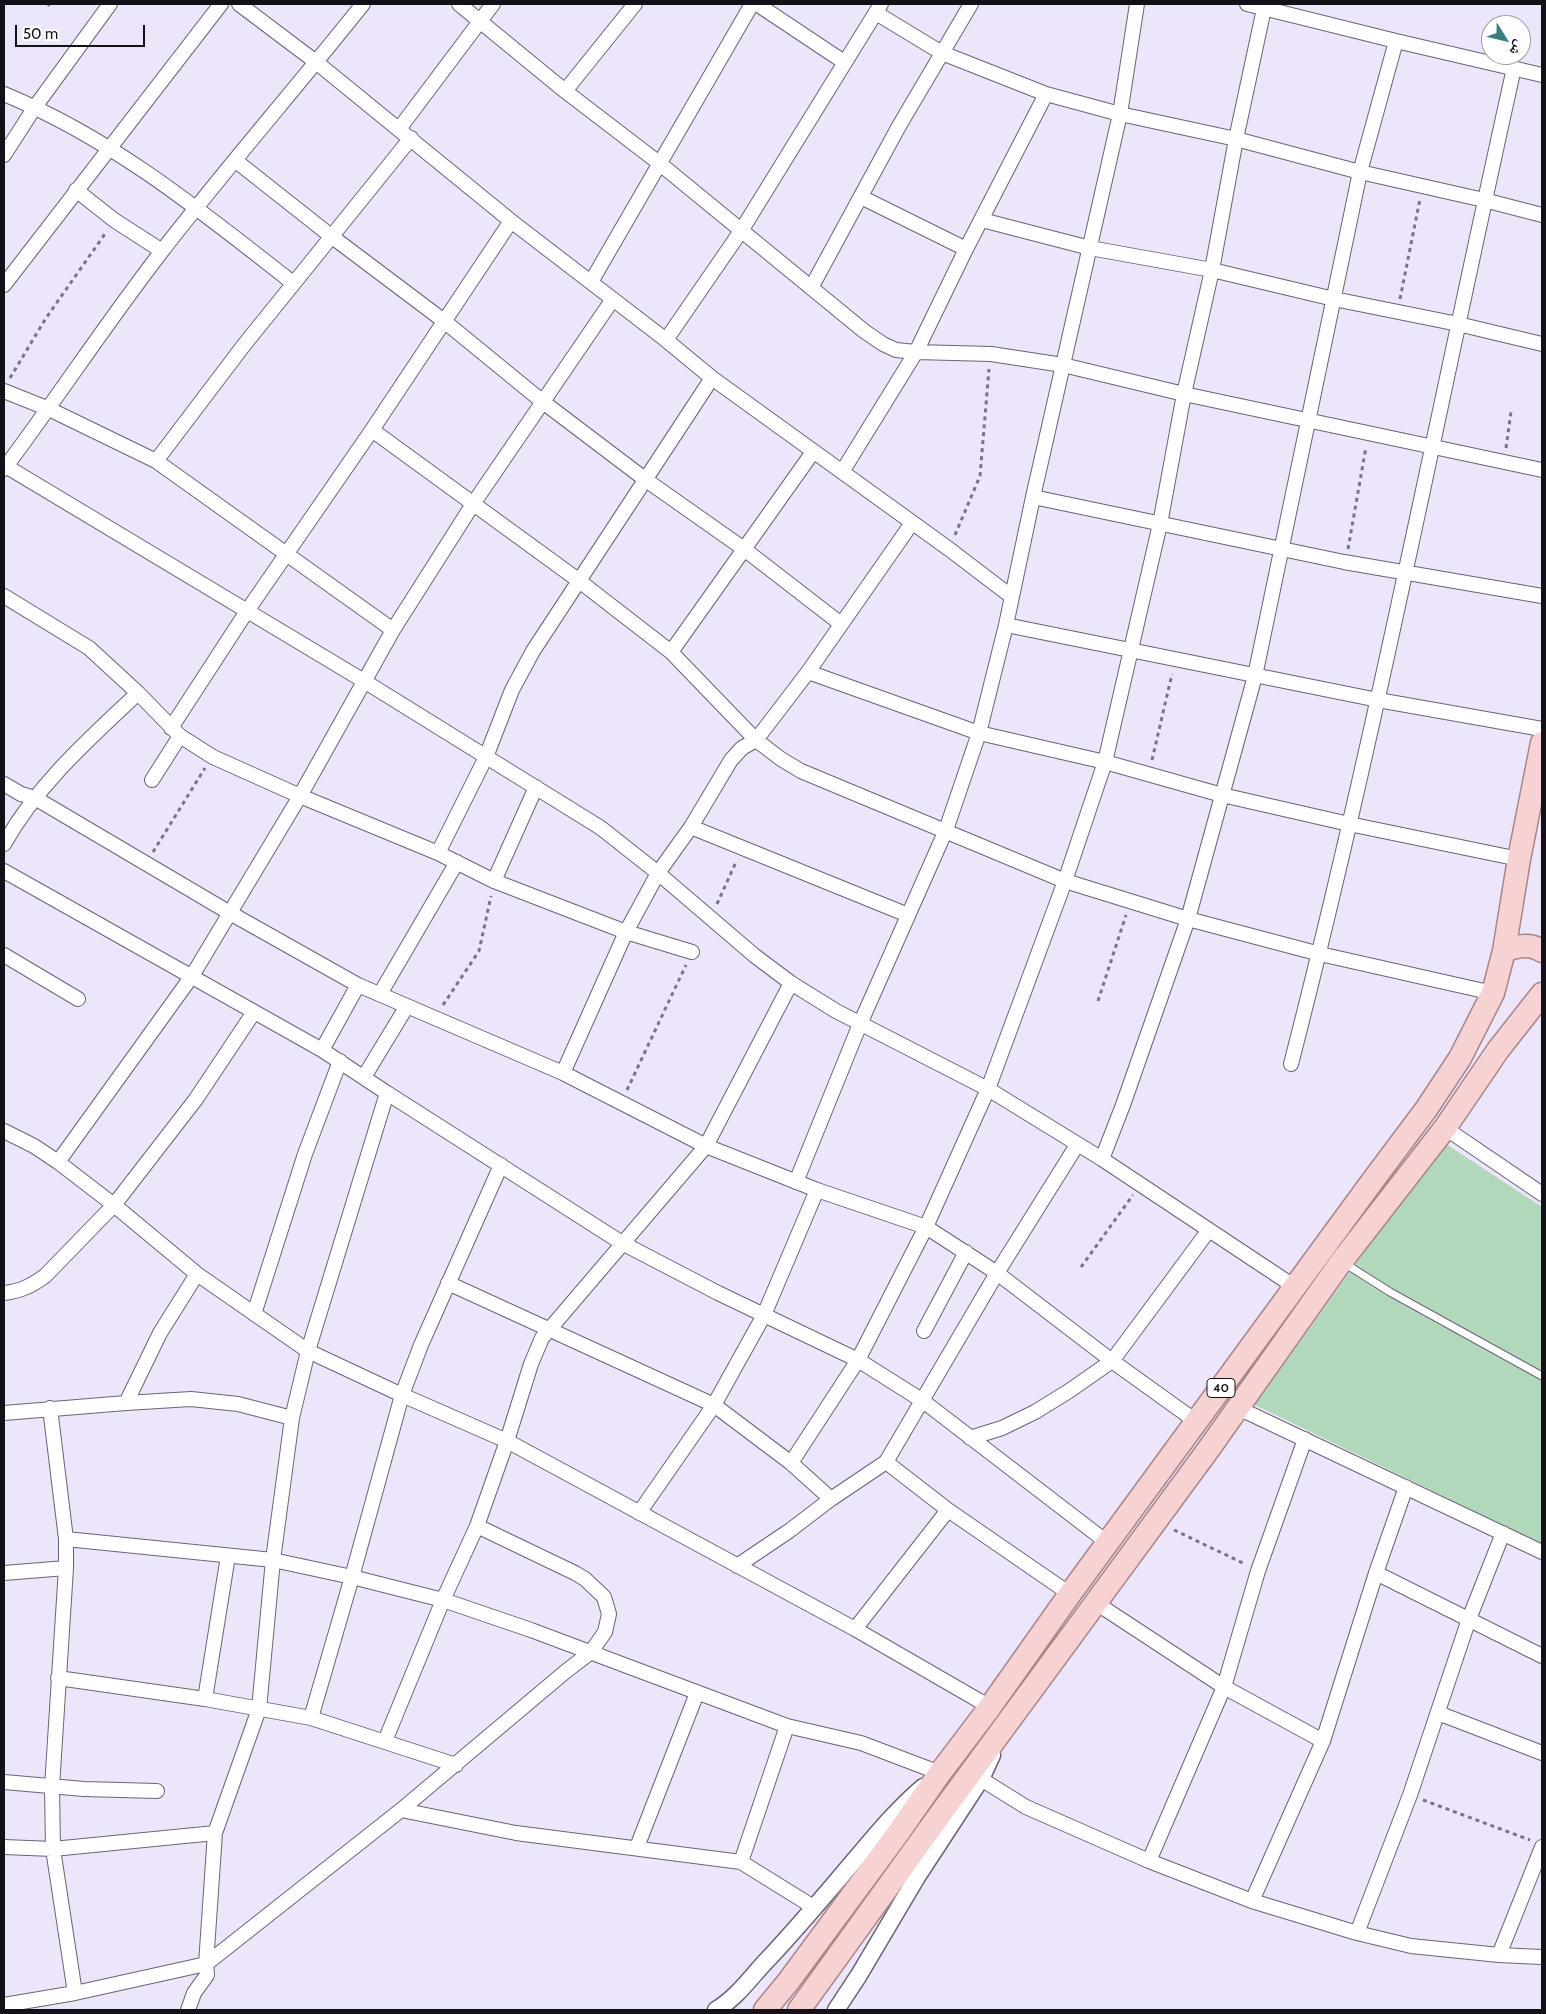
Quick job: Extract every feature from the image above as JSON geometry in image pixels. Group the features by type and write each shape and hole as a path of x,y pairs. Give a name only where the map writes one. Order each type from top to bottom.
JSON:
{"highway":[{"name":"40","path":"765,2010 788,1982 940,1773 990,1708 1070,1594 1427,1108 1460,1058 1493,993 1504,951 1519,859 1542,743"},
{"path":"1504,951 1518,946 1538,948 1542,951"},
{"name":"40","path":"803,2005 1007,1723 1096,1604 1342,1262 1445,1128 1498,1050 1542,994"}],"street":[{"path":"4,155 35,107 110,4"},
{"path":"4,285 221,4"},
{"path":"239,4 316,62 511,221 666,340 712,378 949,549 1012,597"},
{"path":"363,4 162,251 99,336 49,409 4,466 364,681 601,828 791,982 860,1024 988,1089 1141,1185 1294,1287"},
{"path":"459,4 565,91 659,163 810,288 883,344 896,350 991,354 1063,366 1184,394 1542,470"},
{"path":"399,128 493,4"},
{"path":"565,91 635,4"},
{"path":"591,282 752,4"},
{"path":"757,4 844,62"},
{"path":"810,288 899,126 972,4"},
{"path":"796,1182 860,1024 946,830 979,732 1006,625 1033,497 1120,114 1137,4"},
{"path":"1247,4 1265,5 1396,41 1542,75"},
{"path":"791,1463 858,1360 926,1226 988,1089 1065,881 1105,762 1160,524 1184,394 1212,270 1236,139 1265,5"},
{"path":"666,340 741,230 879,8 942,53 1046,94 1120,114 1236,139 1360,172 1542,215"},
{"path":"1102,1160 1188,919 1255,676 1307,419 1360,172 1396,41"},
{"path":"1291,1064 1320,954 1407,573 1431,446 1514,68"},
{"path":"4,94 35,107 110,147 197,207 293,283"},
{"path":"842,472 916,352 966,249 1046,94"},
{"path":"156,461 330,236 411,138"},
{"path":"236,160 330,236 444,321 543,402 646,480 744,549 841,624"},
{"path":"76,190 114,220 162,251"},
{"path":"861,197 966,249"},
{"path":"982,220 1090,248 1212,270 1334,299 1458,324 1542,344"},
{"path":"152,780 175,732 247,611 372,430 511,221"},
{"path":"58,1162 192,976 300,796 392,630 473,504 613,299"},
{"path":"438,853 486,757 520,674 578,580 712,378"},
{"path":"6,386 156,461 392,630"},
{"path":"372,430 578,580 671,652 756,740 781,759 812,776 1065,881 1188,919 1320,954 1493,993"},
{"path":"671,652 814,452"},
{"path":"1033,497 1344,562 1542,596"},
{"path":"563,1073 626,932 658,873 692,828 731,760 742,748 756,740 808,672 912,523"},
{"path":"4,596 89,648 138,693 175,732 213,757 300,796 438,853 494,881 626,932 692,952"},
{"path":"1006,625 1378,700 1542,729"},
{"path":"808,672 979,732 1149,773 1222,795 1349,824 1519,859"},
{"path":"4,844 35,798 62,765 138,693"},
{"path":"4,784 21,794 35,798 230,913 358,985 563,1073 706,1146 817,1190 926,1226 997,1273 1112,1361 1196,1422"},
{"path":"494,881 536,787"},
{"path":"692,828 908,915"},
{"path":"380,994 457,862"},
{"path":"4,871 322,1050 622,1243 678,1273 858,1360 923,1401 1108,1543"},
{"path":"4,955 78,999"},
{"path":"385,1741 443,1600 477,1526 539,1343 548,1329 706,1146 791,982"},
{"path":"322,1050 358,985"},
{"path":"364,1077 408,1006"},
{"path":"4,1293 24,1290 39,1280 114,1205 196,1099 254,1012"},
{"path":"254,1314 305,1154 340,1061"},
{"path":"188,2010 194,1993 207,1975 206,1964 216,1833 259,1709 272,1560 292,1418 308,1351 387,1093"},
{"path":"1445,1128 1542,1194"},
{"path":"4,1131 34,1146 58,1162 114,1205 197,1274 308,1351 507,1441 855,1629 990,1708"},
{"path":"737,1566 886,1462 997,1273 1077,1145"},
{"path":"311,1718 402,1395 448,1283 500,1165"},
{"path":"639,1513 714,1405 764,1315 817,1190"},
{"path":"970,1438 1002,1428 1035,1412 1112,1361 1209,1230"},
{"path":"924,1330 966,1252"},
{"path":"126,1402 160,1332 197,1274"},
{"path":"448,1283 714,1405 791,1463 831,1499"},
{"path":"4,1413 126,1402 191,1399 238,1404 292,1418"},
{"path":"50,1408 66,1539 66,1568 52,1787 53,1849 75,1993"},
{"path":"1236,1408 1542,1552"},
{"path":"1149,1861 1224,1687 1258,1571 1305,1439"},
{"path":"886,1462 948,1510 1070,1594"},
{"path":"1252,1902 1323,1742 1376,1573 1406,1487"},
{"path":"855,1629 948,1510"},
{"path":"4,2005 75,1993 206,1964 401,1810 591,1652 605,1632 609,1614 604,1597 575,1573 477,1526"},
{"path":"1357,1933 1410,1796 1469,1619 1503,1533"},
{"path":"66,1539 272,1560 352,1577 443,1600 591,1652 787,1726 861,1743 940,1773"},
{"path":"206,1699 228,1556"},
{"path":"4,1573 66,1568"},
{"path":"1376,1573 1542,1656"},
{"path":"1096,1604 1224,1687 1323,1742"},
{"path":"58,1678 206,1699 311,1718 456,1765"},
{"path":"637,1848 697,1693"},
{"path":"1438,1713 1542,1753"},
{"path":"836,2010 860,1975 917,1877 981,1779 1007,1723"},
{"path":"741,1862 787,1726"},
{"path":"716,2010 749,1982 909,1798 940,1773"},
{"path":"981,1779 1026,1807 1149,1861 1252,1902 1357,1933 1412,1946 1499,1955 1542,1957"},
{"path":"4,1782 52,1787 157,1791"},
{"path":"401,1810 516,1833 741,1862 815,1908"},
{"path":"4,1847 53,1849 216,1833"},
{"path":"1499,1955 1538,1844"}],"lane":[{"path":"1342,1262 1390,1292 1542,1376"}],"path":[{"path":"1397,312 1422,187"},
{"path":"6,386 46,318 114,220"},
{"path":"949,549 980,476 991,354"},
{"path":"1504,461 1511,412"},
{"path":"1344,562 1350,540 1369,432"},
{"path":"1149,773 1176,660"},
{"path":"146,863 213,757"},
{"path":"711,918 741,849"},
{"path":"434,1018 479,951 494,881"},
{"path":"1098,1001 1130,900"},
{"path":"621,1102 692,952"},
{"path":"1081,1267 1141,1185"},
{"path":"1155,1521 1258,1571"},
{"path":"1410,1796 1538,1844"}],"green space":[{"path":"1443,1142 1542,1207 1542,1544 1255,1405"}]}
